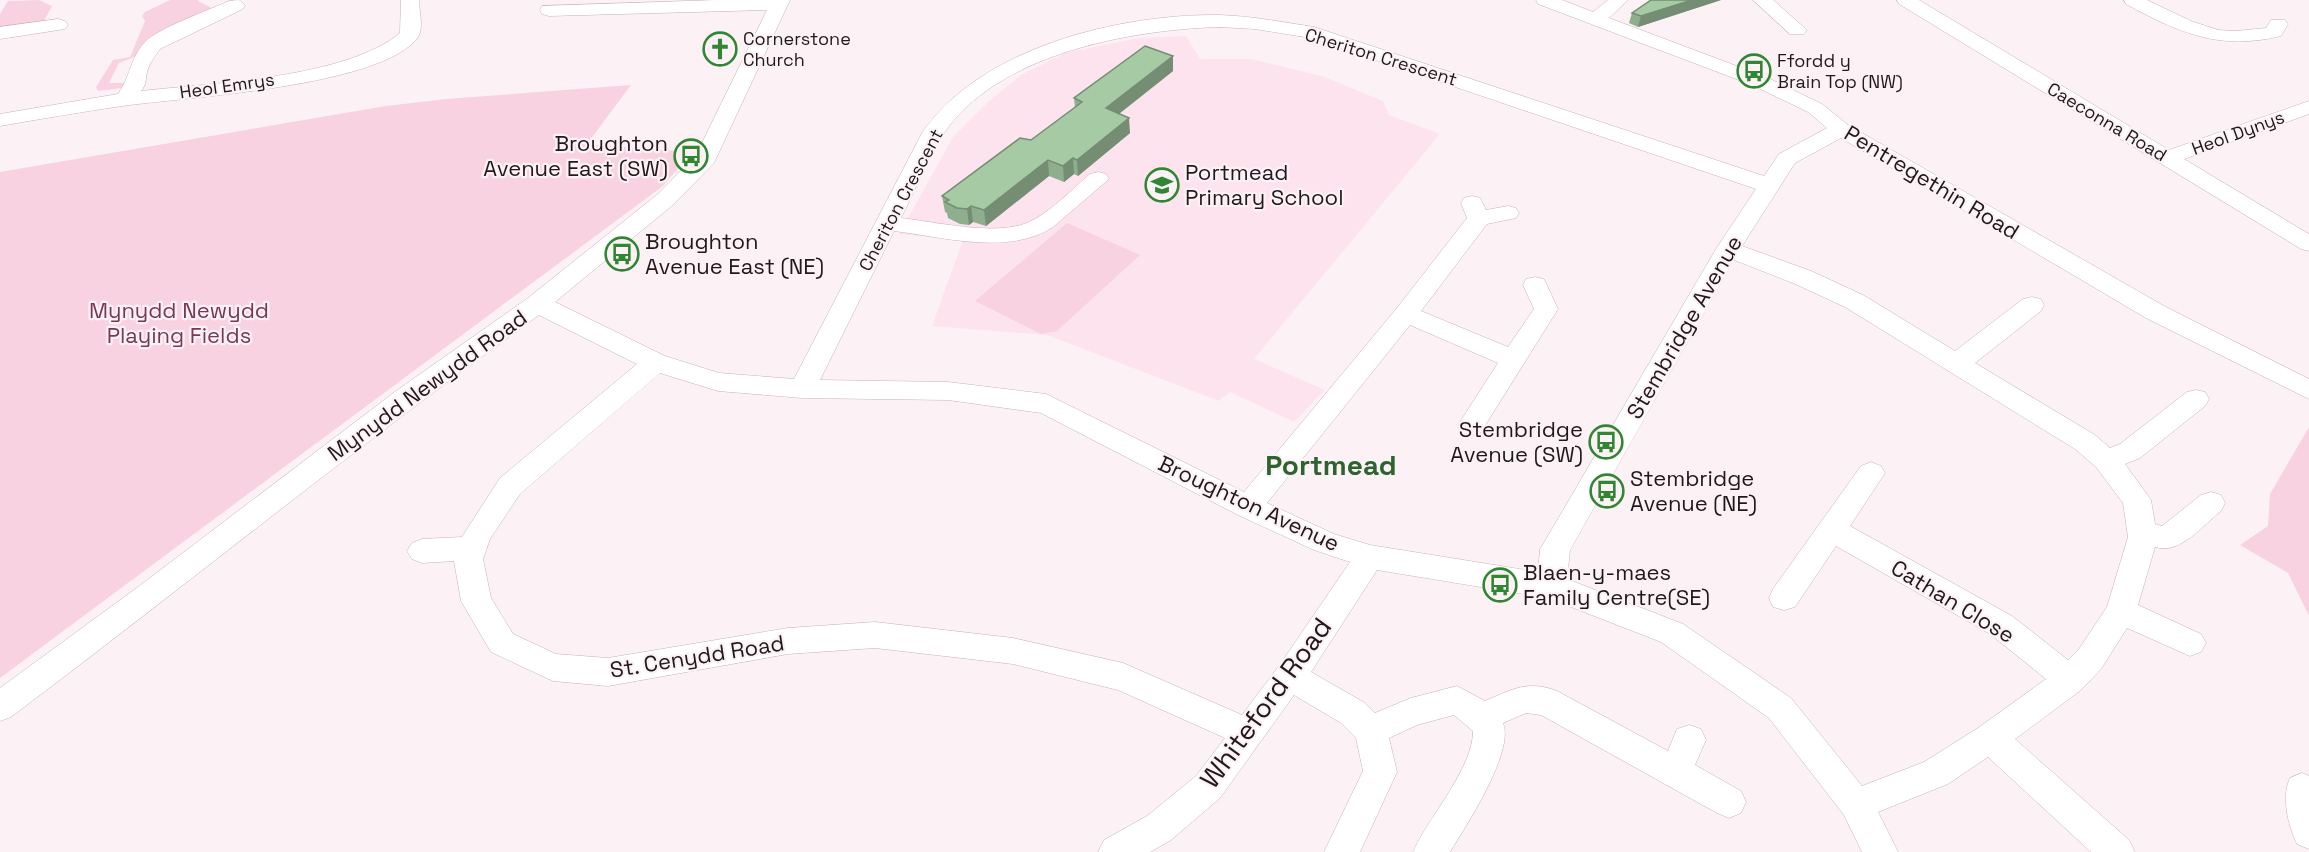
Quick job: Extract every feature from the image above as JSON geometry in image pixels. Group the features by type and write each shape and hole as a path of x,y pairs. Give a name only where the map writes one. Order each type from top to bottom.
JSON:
{"street":[{"name":"Heol Emrys","path":"0,120 124,100 152,105 303,76 382,56 408,37 412,28 409,15 410,0"},
{"name":"Pentregethin Road","path":"1545,0 1759,81 1815,108 1841,129 2155,312 2309,390"},
{"path":"1596,19 1619,0"},
{"path":"1762,0 1797,30"},
{"name":"Caeconna Road","path":"1906,0 1939,8 2167,158 2309,244"},
{"path":"2133,0 2201,33 2253,38 2274,32 2278,24"},
{"path":"549,10 596,4 780,2"},
{"name":"Mynydd Newydd Road","path":"0,707 149,596 405,398 537,304 666,199 706,158 780,2"},
{"path":"124,100 137,83 137,73 142,61 153,45 236,5"},
{"name":"Cheriton Crescent","path":"802,389 933,134 963,100 1018,64 1060,47 1139,28 1190,22 1254,23 1314,33 1771,186"},
{"path":"0,33 58,26"},
{"name":"Heol Dynys","path":"2167,158 2309,107"},
{"name":"Stembridge Avenue","path":"1551,586 1555,549 1728,249 1787,159 1841,129"},
{"path":"887,223 987,234 1017,233 1029,230 1048,219 1098,179"},
{"path":"1248,507 1406,314 1476,211 1508,213"},
{"path":"1728,249 1802,277 1854,301 2085,442 2106,460 2137,500 2142,532 2140,546 2121,611 2090,659 2070,680 1990,738 1935,773 1856,804"},
{"path":"1471,425 1546,309 1535,285"},
{"name":"Broughton Avenue","path":"537,304 656,362 718,382 802,389 948,391 1046,404 1248,507 1324,542 1370,557 1551,586 1672,633 1780,708 1856,804 1880,852"},
{"path":"1956,364 2032,305"},
{"path":"1406,314 1515,360"},
{"name":"St. Cenydd Road","path":"656,362 510,486 477,535 468,559 476,601 502,643 554,667 608,672 788,640 875,635 1013,651 1123,677 1249,734"},
{"path":"2106,460 2130,451 2196,399"},
{"path":"1784,598 1871,473"},
{"path":"2142,532 2166,539 2211,502"},
{"name":"Cathan Close","path":"1832,530 2001,625 2070,680"},
{"path":"422,551 472,548"},
{"name":"Whiteford Road","path":"1116,852 1158,828 1209,787 1290,676 1370,557"},
{"path":"2121,611 2190,643"},
{"path":"1290,676 1353,712 1371,731 1380,771 1342,852"},
{"path":"1482,717 1526,699 1546,701 1729,802"},
{"path":"1371,731 1411,712 1457,700 1482,717 1491,733 1488,753 1431,852"},
{"path":"1990,738 2117,852"},
{"path":"1675,772 1689,740"},
{"path":"2302,789 2309,832"}],"shaded area":[{"name":"Portmead Primary School","path":"1186,36 1200,59 1251,59 1325,77 1383,101 1389,115 1440,134 1254,359 1325,390 1294,422 1230,392 1219,401 1047,335 932,326 963,240 899,234 953,137 989,101 1021,75 1065,53 1138,38"}],"green space":[{"path":"39,0 52,6 44,21 0,27 0,14 8,1"},
{"path":"170,0 199,0 210,9 132,58 119,63 109,83 124,83 122,88 98,91 96,87 113,60 130,57 145,21 142,16 145,12"},
{"name":"Mynydd Newydd Playing Fields","path":"631,85 587,144 692,152 663,186 0,678 0,172 386,106 446,99"},
{"path":"1067,223 1140,255 1057,331 1041,334 975,301"},
{"path":"2309,427 2309,616 2288,573 2240,545 2268,526 2270,494"}],"building":[{"path":"1651,0 1692,0 1641,16 1632,13"},
{"path":"1145,46 1173,56 1106,108 1129,118 1077,160 1073,158 1063,166 1048,160 984,210 971,206 967,209 957,208 945,202 949,200 942,196 1020,138 1031,140 1082,102 1074,98"}],"place":[{"name":"Cornerstone Church","path":"720,49"},
{"name":"Ffordd y Brain Top (NW)","path":"1754,71"},
{"name":"Broughton Avenue East (SW)","path":"691,156"},
{"name":"Portmead Primary School","path":"1162,185"},
{"name":"Broughton Avenue East (NE)","path":"622,254"},
{"name":"Stembridge Avenue (SW)","path":"1606,442"},
{"name":"Stembridge Avenue (NE)","path":"1607,491"},
{"name":"Blaen-y-maes Family Centre(SE)","path":"1500,585"}],"district":[{"name":"Portmead","path":"1331,465"}]}
